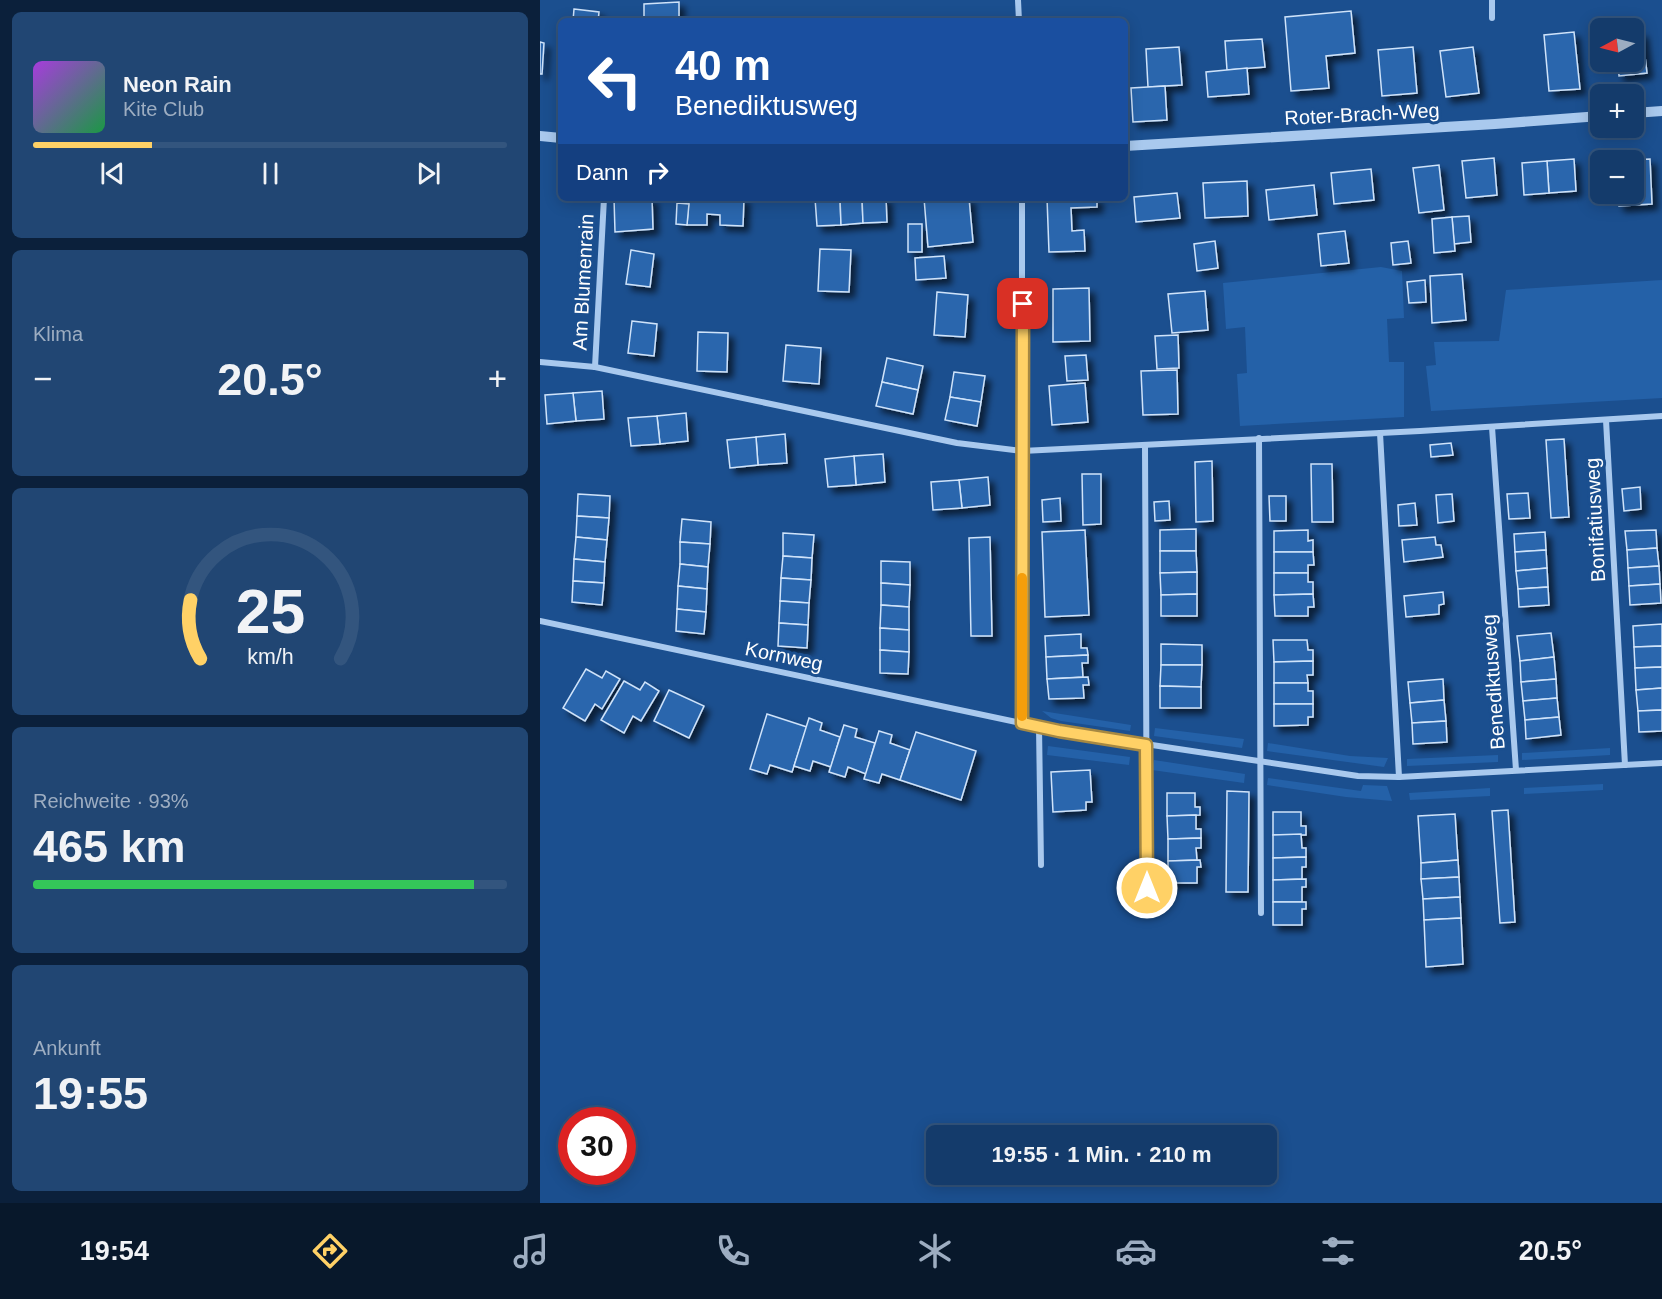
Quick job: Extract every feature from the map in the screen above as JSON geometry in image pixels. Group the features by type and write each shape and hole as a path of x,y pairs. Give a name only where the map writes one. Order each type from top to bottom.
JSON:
{"street":[{"path":"1018,0 1018,18"},
{"path":"1492,0 1492,18"},
{"path":"1644,112 1662,111"},
{"name":"Roter-Brach-Weg","path":"1128,146 1590,117"},
{"path":"540,136 558,138"},
{"name":"Am Blumenrain","path":"595,367 604,201"},
{"path":"1022,201 1022,723"},
{"path":"540,362 595,367 957,443 1022,451 1662,416"},
{"name":"Bonifatiusweg","path":"1606,420 1625,765"},
{"name":"Benediktusweg","path":"1492,427 1516,770"},
{"path":"1380,433 1399,777"},
{"path":"1259,438 1261,913"},
{"path":"1145,446 1147,888"},
{"name":"Kornweg","path":"540,621 1022,723"},
{"name":"Benediktusweg","path":"1022,723 1146,745 1358,776 1399,777 1662,763"},
{"path":"1039,726 1041,865"}],"shaded area":[{"path":"1381,267 1402,271 1404,318 1387,319 1389,362 1404,362 1404,417 1240,426 1237,374 1247,373 1245,327 1226,329 1223,283"},
{"path":"1662,280 1662,398 1431,411 1426,366 1436,365 1434,342 1499,341 1506,290"},
{"path":"1042,711 1131,725 1130,731 1061,721 1051,718"},
{"path":"1155,728 1244,739 1242,748 1154,736"},
{"path":"1268,743 1350,756 1388,758 1384,767 1267,751"},
{"path":"1048,746 1130,757 1129,765 1047,755"},
{"path":"1610,748 1610,755 1522,760 1522,753"},
{"path":"1498,755 1498,762 1407,766 1407,759"},
{"path":"1154,760 1245,774 1244,783 1152,770"},
{"path":"1268,778 1361,791 1363,785 1387,786 1392,801 1346,797 1267,785"},
{"path":"1603,784 1603,790 1524,794 1524,788"},
{"path":"1490,788 1490,796 1410,800 1409,793"}],"building":[{"path":"679,2 679,18 644,18 644,4"},
{"path":"574,9 599,12 598,18 573,18"},
{"path":"1351,11 1355,53 1326,56 1329,88 1291,91 1285,17"},
{"path":"1574,32 1580,89 1549,91 1544,35"},
{"path":"1262,39 1265,67 1227,70 1225,41"},
{"path":"540,42 544,43 542,74 540,74"},
{"path":"1179,47 1182,85 1148,87 1146,49"},
{"path":"1413,47 1417,93 1382,96 1378,50"},
{"path":"1473,47 1479,93 1446,97 1440,51"},
{"path":"1644,48 1647,73 1619,76 1619,72 1644,72"},
{"path":"1247,68 1249,94 1208,97 1206,72"},
{"path":"1165,86 1167,120 1133,122 1131,88"},
{"path":"1494,158 1497,195 1466,198 1462,161"},
{"path":"1574,159 1576,191 1549,193 1547,161"},
{"path":"1644,159 1650,159 1652,204 1619,206 1619,204 1644,204"},
{"path":"1547,161 1549,193 1524,195 1522,163"},
{"path":"1439,165 1444,210 1419,213 1413,168"},
{"path":"1371,169 1374,200 1334,204 1331,173"},
{"path":"1247,181 1248,216 1205,218 1203,183"},
{"path":"1314,185 1317,215 1269,220 1266,190"},
{"path":"1177,193 1180,218 1136,222 1134,197"},
{"path":"614,201 652,201 653,229 615,232"},
{"path":"689,201 744,201 743,226 720,225 720,215 707,214 707,225 687,225"},
{"path":"815,201 840,201 841,225 817,226"},
{"path":"840,201 862,201 863,223 841,225"},
{"path":"862,201 886,201 887,222 863,223"},
{"path":"924,201 969,201 973,242 928,247"},
{"path":"1047,201 1097,201 1097,207 1071,208 1072,231 1084,230 1085,251 1049,252"},
{"path":"677,203 689,204 687,225 676,224"},
{"path":"1469,216 1471,242 1454,244 1452,217"},
{"path":"1452,217 1455,251 1434,253 1432,219"},
{"path":"908,224 922,224 922,252 908,252"},
{"path":"1345,231 1349,263 1321,266 1318,234"},
{"path":"1215,241 1218,268 1197,271 1194,244"},
{"path":"1408,241 1411,263 1393,265 1391,243"},
{"path":"820,249 851,250 849,292 818,291"},
{"path":"631,250 654,254 650,287 626,284"},
{"path":"944,256 946,278 916,280 915,258"},
{"path":"1462,274 1466,320 1432,323 1430,276"},
{"path":"1425,280 1426,302 1409,303 1407,282"},
{"path":"1089,288 1090,341 1053,342 1053,289"},
{"path":"1205,291 1208,330 1172,333 1168,294"},
{"path":"937,292 968,295 965,337 934,335"},
{"path":"632,321 657,324 654,356 628,353"},
{"path":"698,332 728,333 727,372 697,371"},
{"path":"1178,335 1179,368 1157,369 1155,336"},
{"path":"786,345 821,348 819,384 783,381"},
{"path":"1086,355 1088,380 1067,381 1065,356"},
{"path":"887,358 923,366 918,390 882,382"},
{"path":"1177,370 1178,414 1143,415 1141,371"},
{"path":"954,372 985,376 981,402 950,397"},
{"path":"882,382 918,390 913,414 876,406"},
{"path":"1085,383 1088,422 1052,425 1049,386"},
{"path":"602,391 604,419 576,421 573,393"},
{"path":"573,393 576,421 547,424 545,395"},
{"path":"950,397 981,402 977,426 945,420"},
{"path":"686,413 688,441 660,444 657,416"},
{"path":"657,416 660,444 631,446 628,418"},
{"path":"785,434 787,463 758,465 756,437"},
{"path":"756,437 758,465 730,468 727,440"},
{"path":"1564,439 1569,517 1551,518 1546,440"},
{"path":"1451,443 1453,455 1431,457 1430,445"},
{"path":"883,454 885,482 856,485 854,456"},
{"path":"854,456 856,485 828,487 825,459"},
{"path":"1212,461 1213,521 1196,522 1195,462"},
{"path":"1311,464 1332,464 1333,522 1312,522"},
{"path":"1082,474 1101,474 1101,524 1083,525"},
{"path":"988,477 990,505 962,508 959,480"},
{"path":"959,480 962,508 933,510 931,482"},
{"path":"1640,487 1641,509 1624,511 1622,489"},
{"path":"1528,493 1530,518 1509,519 1507,494"},
{"path":"578,494 610,496 609,518 577,516"},
{"path":"1452,494 1454,521 1438,523 1436,495"},
{"path":"1269,496 1286,496 1286,521 1270,521"},
{"path":"1060,498 1061,521 1043,522 1042,500"},
{"path":"1169,501 1170,520 1155,521 1154,502"},
{"path":"1415,503 1417,525 1399,526 1398,505"},
{"path":"577,516 609,518 607,540 576,537"},
{"path":"682,519 711,522 710,544 680,542"},
{"path":"1196,529 1196,551 1160,551 1160,530"},
{"path":"1085,530 1089,615 1045,617 1042,532"},
{"path":"1308,530 1308,541 1313,540 1313,552 1274,552 1274,531"},
{"path":"1656,530 1657,548 1627,550 1625,531"},
{"path":"1545,532 1546,550 1515,552 1514,534"},
{"path":"783,533 814,535 812,558 783,556"},
{"path":"576,537 607,540 605,562 574,559"},
{"path":"990,537 992,636 971,636 969,538"},
{"path":"1435,537 1436,545 1441,545 1443,557 1404,562 1402,540"},
{"path":"680,542 710,544 708,567 680,564"},
{"path":"1657,548 1659,566 1628,568 1627,550"},
{"path":"1546,550 1547,568 1516,571 1515,552"},
{"path":"1160,551 1196,551 1197,572 1160,573"},
{"path":"1274,552 1313,552 1314,565 1308,565 1308,573 1274,573"},
{"path":"783,556 812,558 811,580 781,578"},
{"path":"574,559 605,562 604,583 573,581"},
{"path":"881,561 910,562 910,585 881,583"},
{"path":"680,564 708,567 707,589 678,586"},
{"path":"1659,566 1660,584 1629,586 1628,568"},
{"path":"1547,568 1548,587 1518,589 1516,571"},
{"path":"1197,572 1197,594 1161,595 1160,573"},
{"path":"1274,573 1308,573 1308,582 1313,582 1313,594 1274,595"},
{"path":"781,578 811,580 809,603 780,601"},
{"path":"573,581 604,583 602,605 572,602"},
{"path":"881,583 910,585 909,607 881,605"},
{"path":"1660,584 1661,603 1630,605 1629,586"},
{"path":"678,586 707,589 706,612 677,609"},
{"path":"1548,587 1549,605 1519,607 1518,589"},
{"path":"1443,592 1444,604 1439,605 1439,614 1406,617 1404,596"},
{"path":"1197,594 1197,616 1161,616 1161,595"},
{"path":"1313,594 1314,607 1308,607 1308,616 1275,616 1274,595"},
{"path":"780,601 809,603 808,625 779,623"},
{"path":"881,605 909,607 909,630 880,628"},
{"path":"677,609 706,612 704,634 676,631"},
{"path":"779,623 808,625 807,648 778,646"},
{"path":"1662,624 1662,646 1634,647 1633,626"},
{"path":"880,628 909,630 909,652 880,650"},
{"path":"1551,633 1554,657 1520,661 1517,636"},
{"path":"1081,634 1081,648 1087,648 1088,655 1046,657 1045,636"},
{"path":"1273,640 1307,640 1308,650 1313,650 1313,661 1274,662"},
{"path":"1161,644 1202,645 1202,665 1161,665"},
{"path":"1662,646 1662,667 1635,668 1634,647"},
{"path":"880,650 909,652 908,674 880,673"},
{"path":"1088,655 1088,663 1082,663 1083,677 1047,679 1046,657"},
{"path":"1554,657 1556,679 1521,682 1520,661"},
{"path":"1313,661 1313,675 1307,675 1308,683 1274,683 1274,662"},
{"path":"1161,665 1202,665 1201,687 1160,686"},
{"path":"1662,667 1662,688 1636,690 1635,668"},
{"path":"586,669 602,678 606,671 620,679 602,709 595,704 585,721 563,708"},
{"path":"1088,677 1089,685 1083,685 1084,698 1049,699 1047,679"},
{"path":"1443,679 1444,700 1410,703 1408,682"},
{"path":"1556,679 1557,698 1523,701 1521,682"},
{"path":"624,681 640,690 645,682 659,691 641,721 633,716 624,733 601,720"},
{"path":"1274,683 1308,683 1308,691 1313,691 1313,704 1274,704"},
{"path":"1160,686 1201,687 1201,708 1160,708"},
{"path":"1662,688 1662,710 1638,711 1636,690"},
{"path":"669,690 704,706 689,738 654,721"},
{"path":"1557,698 1559,717 1525,720 1523,701"},
{"path":"1444,700 1446,721 1412,723 1410,703"},
{"path":"1274,704 1313,704 1313,717 1308,717 1308,725 1274,726"},
{"path":"1662,710 1662,731 1639,732 1638,711"},
{"path":"767,714 807,727 792,772 770,765 767,774 750,769"},
{"path":"1559,717 1561,735 1526,739 1525,720"},
{"path":"809,718 822,723 820,730 840,737 831,767 813,761 810,771 794,766"},
{"path":"1446,721 1447,742 1413,744 1412,723"},
{"path":"844,725 857,729 855,737 875,743 866,774 848,767 845,777 829,772"},
{"path":"879,731 892,735 890,743 910,750 900,780 882,774 879,783 864,779"},
{"path":"916,732 976,751 961,800 900,780"},
{"path":"1090,770 1092,802 1086,802 1086,810 1053,812 1051,772"},
{"path":"1227,791 1249,792 1248,892 1226,892"},
{"path":"1167,793 1195,793 1195,807 1200,807 1200,815 1167,816"},
{"path":"1508,810 1515,922 1500,923 1492,811"},
{"path":"1273,812 1301,812 1301,826 1306,826 1306,835 1273,835"},
{"path":"1455,814 1458,860 1421,863 1418,816"},
{"path":"1196,815 1196,829 1201,829 1201,838 1168,839 1167,816"},
{"path":"1301,834 1302,848 1306,848 1306,857 1273,858 1273,835"},
{"path":"1201,838 1201,848 1196,848 1197,860 1168,861 1168,839"},
{"path":"1306,857 1306,867 1302,867 1302,879 1273,880 1273,858"},
{"path":"1200,860 1201,867 1197,867 1197,883 1168,883 1168,861"},
{"path":"1458,860 1459,877 1421,879 1421,863"},
{"path":"1459,877 1460,897 1423,899 1421,879"},
{"path":"1306,879 1306,887 1302,887 1302,902 1273,902 1273,880"},
{"path":"1460,897 1461,918 1424,920 1423,899"},
{"path":"1273,902 1306,902 1306,909 1302,909 1302,925 1273,925"},
{"path":"1461,918 1463,964 1426,967 1424,920"}],"slow traffic":[{"path":"1022,578 1022,716"}],"route":[{"path":"1023,304 1022,723 1146,745 1147,888"}]}
